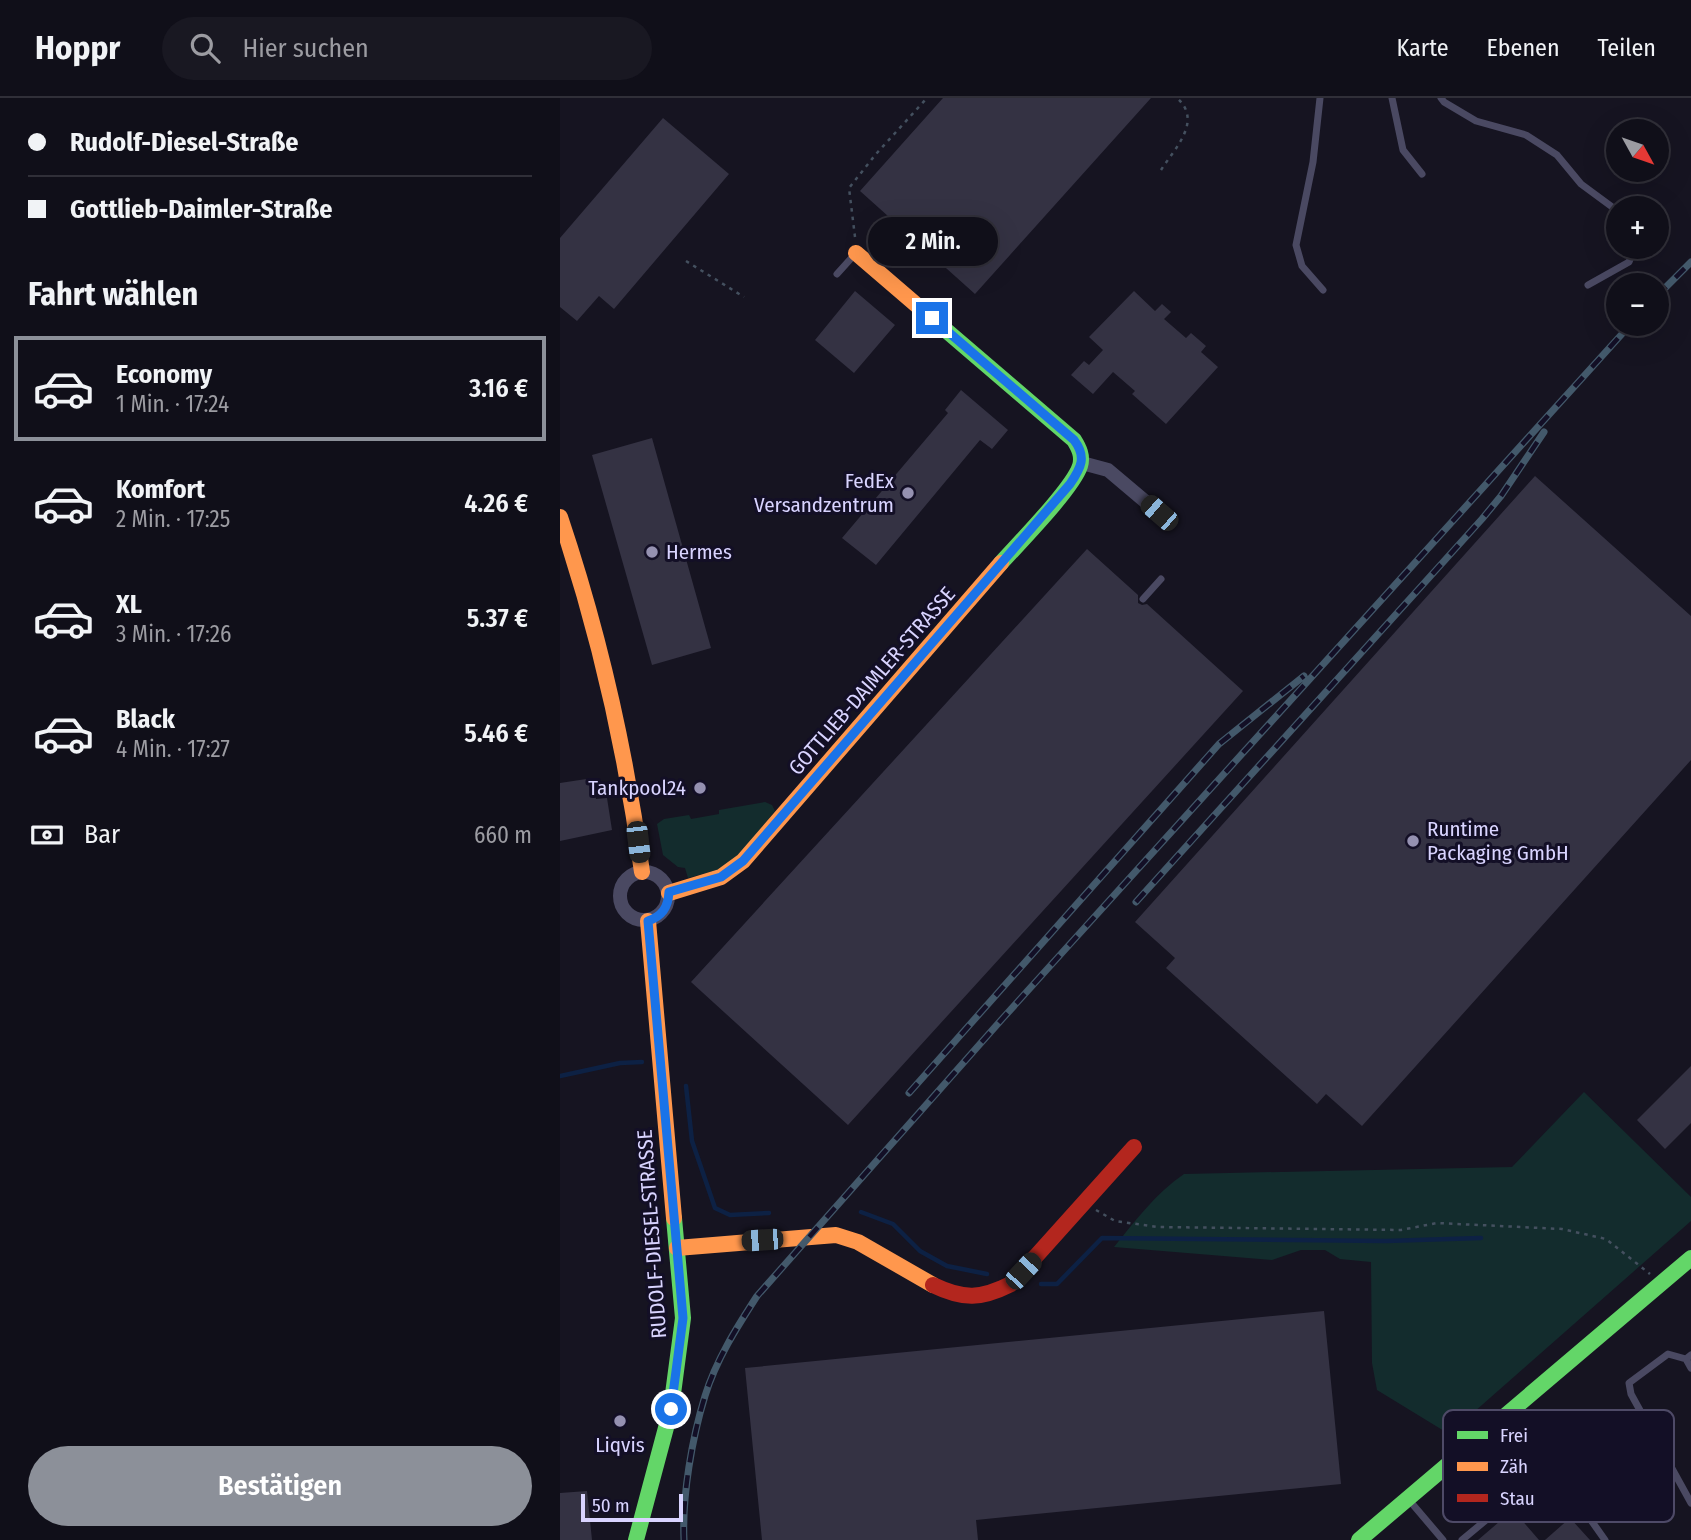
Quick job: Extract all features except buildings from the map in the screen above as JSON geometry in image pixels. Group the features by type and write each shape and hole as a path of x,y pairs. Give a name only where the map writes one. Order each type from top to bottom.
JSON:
{"street":[{"path":"856,253 1074,440 1083,455 1082,463 1108,470 1159,513"},
{"name":"GOTTLIEB-DAIMLER-STRASSE","path":"669,892 721,877 743,861 1070,484 1082,463"},
{"path":"560,517 581,579 610,685 623,748 642,872"},
{"path":"642,872 659,877 669,892 664,911 657,918 648,921 627,914 620,900 623,885 634,874 642,872"},
{"name":"RUDOLF-DIESEL-STRASSE","path":"636,1540 671,1409 683,1318 648,921"},
{"path":"677,1248 836,1235 859,1242 943,1290 969,1297 986,1297 1011,1284 1134,1147"},
{"path":"1512,1410 1691,1258"},
{"path":"1359,1540 1443,1469"}],"lane":[{"path":"1320,98 1313,162 1296,245 1302,266 1322,290"},
{"path":"1392,98 1403,150 1422,174"},
{"path":"1441,98 1476,121 1526,135 1557,155 1581,184 1606,202"},
{"path":"837,274 856,253"},
{"path":"1588,285 1630,259"},
{"path":"1143,600 1161,579"},
{"path":"1640,1410 1631,1394 1629,1383 1668,1354 1689,1357 1691,1368"},
{"path":"1674,1472 1691,1503"},
{"path":"1408,1499 1443,1540"},
{"path":"1462,1540 1484,1522"},
{"path":"1592,1522 1605,1540"}],"path":[{"path":"856,253 849,188 927,98"},
{"path":"1161,170 1188,128 1188,111 1177,98"},
{"path":"686,261 744,297"},
{"path":"1084,1203 1115,1221 1158,1227 1401,1230 1437,1223 1562,1229 1606,1239 1662,1283"}],"green space":[{"path":"765,802 772,805 775,811 737,858 721,869 688,878 685,868 678,867 663,855 657,824 664,819 689,815 691,819 719,814 719,810"},
{"path":"1584,1092 1691,1197 1691,1221 1476,1410 1443,1410 1443,1430 1377,1390 1372,1363 1371,1262 1340,1259 1325,1250 1301,1250 1272,1260 1114,1247 1155,1199 1184,1174 1512,1167"}],"waterway":[{"path":"560,1076 620,1063 642,1062"},
{"path":"686,1086 692,1141 715,1208 730,1215 769,1213"},
{"path":"861,1212 893,1224 920,1251 947,1266 987,1274"},
{"path":"1041,1284 1057,1284 1102,1238 1386,1241 1481,1238"}],"railway":[{"path":"1669,284 1691,262"},
{"path":"684,1540 689,1467 705,1396 721,1357 757,1296 1003,1018 1620,336"},
{"path":"1136,902 1482,519 1501,496 1544,432"},
{"path":"909,1093 1219,744 1304,676"}],"traffic: fast":[{"path":"934,320 1074,440 1080,452 1080,466 1067,488 1001,563"},
{"path":"636,1540 671,1409 683,1318 674,1218"},
{"path":"1512,1410 1691,1258"},
{"path":"1359,1540 1443,1469"}],"traffic: slow":[{"path":"856,253 934,320"},
{"path":"560,517 587,604 610,693 642,872"},
{"path":"669,893 721,877 743,861 1001,563"},
{"path":"648,921 674,1218"},
{"path":"677,1248 836,1235 858,1242 933,1285"}],"traffic: jam":[{"path":"933,1285 972,1296 991,1293 1011,1284 1134,1147"}],"place":[{"name":"FedEx Versandzentrum","path":"908,493"},
{"name":"Hermes","path":"652,552"},
{"name":"Tankpool24","path":"700,788"},
{"name":"Runtime Packaging GmbH","path":"1413,841"},
{"name":"Liqvis","path":"620,1421"}],"route":[{"path":"671,1409 683,1318 648,921 657,918 664,911 669,892 721,877 743,861 1070,484 1082,463 1083,455 1074,440 932,318"}]}
